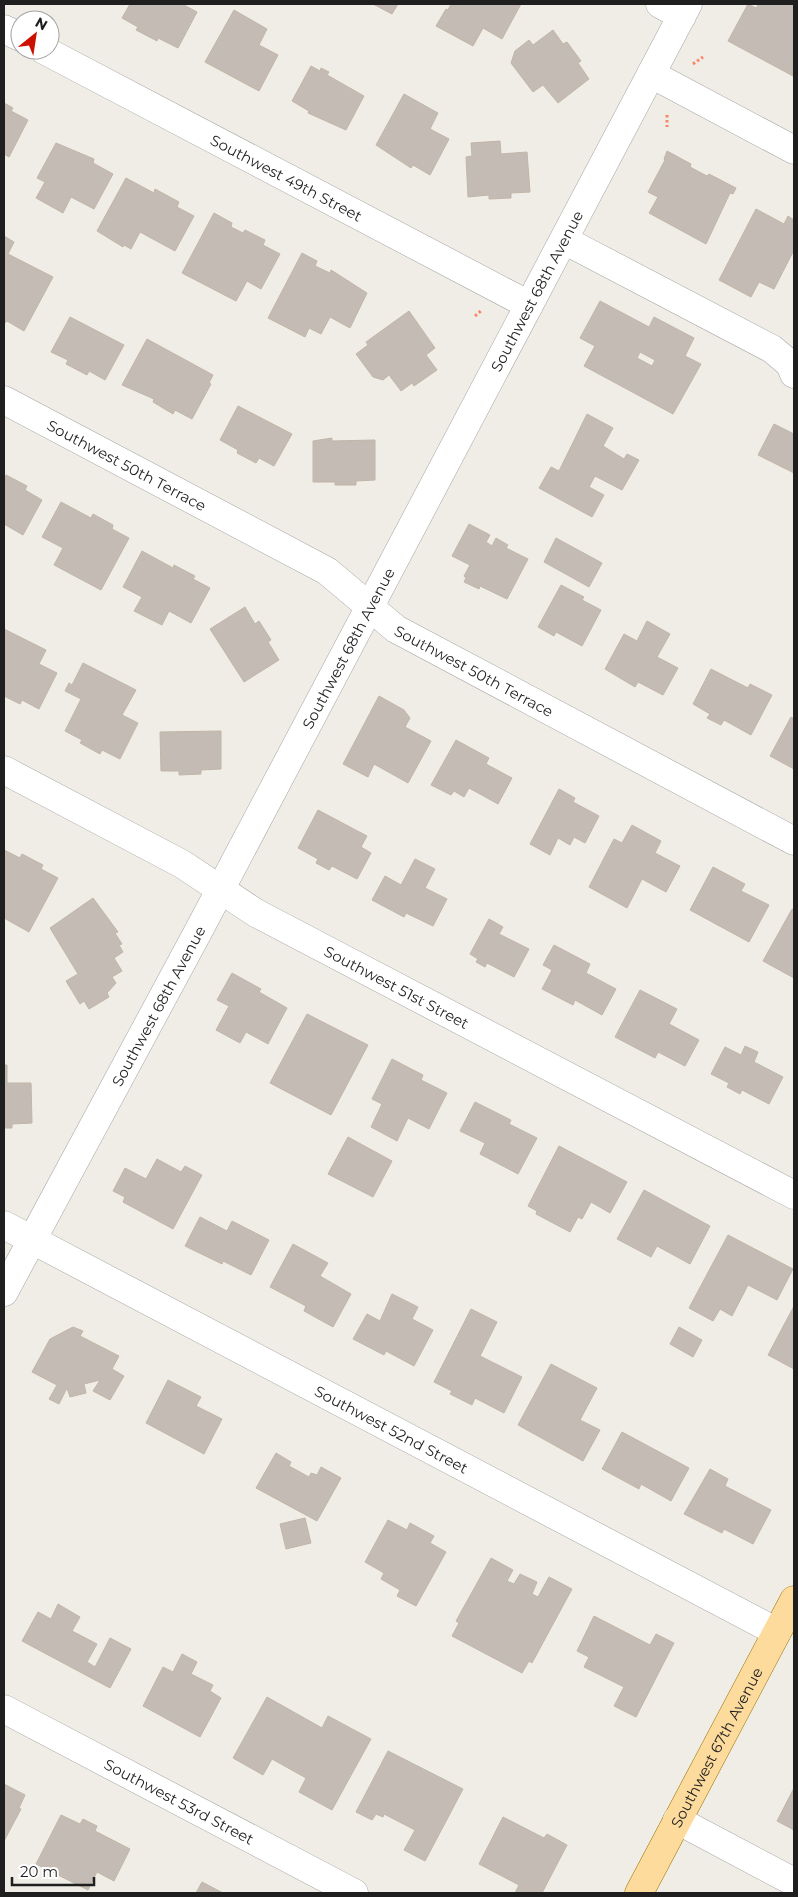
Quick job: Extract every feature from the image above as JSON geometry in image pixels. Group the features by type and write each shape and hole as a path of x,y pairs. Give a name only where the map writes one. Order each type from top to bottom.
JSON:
{"main road":[{"name":"Southwest 67th Avenue","path":"639,1893 794,1600"}],"street":[{"name":"Southwest 68th Avenue","path":"4,1292 221,889 564,240 651,74 677,8"},
{"name":"Southwest 49th Street","path":"60,58 529,305"},
{"path":"651,74 794,150"},
{"path":"564,240 772,349 790,364 794,374"},
{"name":"Southwest 50th Terrace","path":"4,400 327,571 396,629 794,841"},
{"name":"Southwest 51st Street","path":"4,770 182,864 256,913 794,1196"},
{"name":"Southwest 52nd Street","path":"4,1225 777,1632"},
{"name":"Southwest 53rd Street","path":"4,1709 354,1893"},
{"path":"677,1820 794,1882"}],"path":[{"path":"688,66 702,57"},
{"path":"667,111 667,127"}],"building":[{"path":"130,4 182,4 197,12 178,48 158,38 157,41 136,30 138,27 122,18"},
{"path":"373,4 398,4 392,14"},
{"path":"451,4 521,4 502,39 483,28 473,46 436,26"},
{"path":"748,4 756,8 759,4 794,4 793,76 728,41"},
{"path":"234,10 267,29 259,45 278,55 259,91 205,62"},
{"path":"553,30 563,44 567,42 581,61 578,63 589,79 558,103 543,85 533,92 511,63 515,51 529,40 533,45"},
{"path":"311,66 320,71 321,68 329,72 327,75 364,96 346,130 308,113 309,111 292,101"},
{"path":"404,94 438,113 430,129 449,139 430,175 413,165 411,168 376,145"},
{"path":"4,103 13,108 11,111 28,120 9,157 4,154"},
{"path":"500,141 501,154 527,152 530,192 511,193 511,198 489,199 489,195 468,197 466,157 472,156 471,143"},
{"path":"56,143 94,159 93,163 113,174 94,209 71,197 63,213 36,198 45,182 37,178"},
{"path":"667,151 691,164 690,167 707,176 709,174 736,188 733,194 730,193 706,244 649,213 658,197 648,192 665,160"},
{"path":"126,178 154,193 155,189 179,202 177,207 194,216 175,251 140,232 131,249 124,245 123,247 97,231"},
{"path":"756,209 784,224 788,216 794,220 794,250 774,289 759,282 751,297 719,280"},
{"path":"214,213 232,223 231,227 243,233 245,230 265,240 263,245 280,254 261,289 247,281 236,301 182,273"},
{"path":"4,236 14,242 8,254 53,277 24,331 7,321 4,324"},
{"path":"302,253 317,261 315,266 330,273 331,270 367,293 350,328 330,317 321,334 309,328 305,337 268,318"},
{"path":"600,301 649,327 654,317 694,338 685,356 701,364 673,414 584,366 595,346 580,338","holes":["640,352 655,360 652,366 637,358"]},
{"path":"409,311 435,348 426,355 437,370 414,386 412,383 401,391 389,375 383,380 373,377 356,354 368,345 366,342"},
{"path":"70,317 124,345 105,380 89,371 87,375 66,364 68,360 51,352"},
{"path":"147,339 213,375 209,383 211,384 192,419 175,410 173,414 153,402 154,399 122,385"},
{"path":"238,406 292,434 274,466 259,458 256,463 237,453 238,450 220,440"},
{"path":"587,414 613,428 603,446 624,459 627,454 639,460 622,490 595,476 589,487 604,495 592,517 539,488 551,467 559,471"},
{"path":"774,424 794,434 794,473 758,455"},
{"path":"332,438 332,441 375,440 375,480 356,481 356,485 335,485 335,482 313,482 313,441"},
{"path":"6,475 27,486 25,490 42,500 23,535 4,524 4,479"},
{"path":"61,502 91,518 93,514 113,525 112,529 129,538 101,590 54,565 63,548 42,537"},
{"path":"469,524 490,535 486,542 492,546 496,538 508,545 506,548 528,559 507,599 480,586 479,589 464,582 466,578 464,576 470,565 452,556"},
{"path":"556,538 602,563 589,587 544,562"},
{"path":"142,551 173,568 174,565 195,576 193,579 210,588 191,623 169,611 162,625 134,611 142,597 123,587"},
{"path":"561,585 584,597 582,600 601,610 582,646 556,632 554,636 538,627"},
{"path":"245,607 255,624 259,621 271,640 268,642 279,660 244,682 210,629"},
{"path":"647,621 670,634 657,657 678,668 663,695 638,682 635,687 605,669 624,634 637,641"},
{"path":"4,629 46,650 39,664 57,673 39,709 22,700 20,704 4,696"},
{"path":"83,663 136,690 122,715 138,723 120,759 102,750 100,754 80,743 82,740 65,731 81,699 65,691 69,683 72,685"},
{"path":"711,669 748,688 750,684 772,695 751,735 724,720 721,725 707,718 710,714 693,704"},
{"path":"379,696 404,710 410,718 405,727 431,741 408,783 374,764 368,777 343,764"},
{"path":"791,717 794,719 794,769 770,756"},
{"path":"221,731 221,769 201,770 201,774 179,775 179,771 161,771 160,732"},
{"path":"456,740 489,758 486,764 512,778 498,804 469,788 464,797 454,791 451,795 431,785"},
{"path":"559,789 575,798 573,802 599,816 585,843 574,837 570,845 558,838 550,855 530,844"},
{"path":"318,810 367,836 361,847 371,853 357,879 332,866 329,870 316,863 318,859 298,848"},
{"path":"632,825 661,841 655,853 680,866 666,892 642,879 627,908 589,887 614,839 622,843"},
{"path":"4,850 20,858 22,854 43,865 41,869 58,878 29,932 4,918"},
{"path":"415,859 435,869 425,888 447,899 433,926 406,913 404,917 372,900 385,876 401,885"},
{"path":"713,867 745,884 741,891 769,905 749,942 690,910"},
{"path":"93,898 118,932 115,933 122,944 119,945 123,952 114,958 122,971 112,977 116,983 107,993 109,997 89,1009 84,1001 80,1004 66,981 78,974 50,928"},
{"path":"792,909 794,910 794,978 763,961"},
{"path":"489,919 503,927 499,934 529,949 514,977 487,963 485,967 476,962 478,959 470,954"},
{"path":"554,945 590,964 586,973 616,989 602,1015 575,1000 573,1005 542,989 552,970 543,965"},
{"path":"232,973 261,989 259,992 287,1008 268,1044 246,1032 240,1043 216,1030 229,1006 217,1000"},
{"path":"640,990 677,1009 669,1024 699,1040 685,1066 658,1052 655,1058 615,1037"},
{"path":"307,1014 368,1045 331,1115 270,1083"},
{"path":"745,1046 758,1052 754,1062 783,1077 769,1104 742,1090 740,1094 727,1087 729,1083 711,1074 725,1047 741,1055"},
{"path":"392,1059 423,1075 421,1080 447,1093 429,1129 408,1118 397,1141 371,1127 382,1104 372,1099"},
{"path":"4,1065 7,1065 7,1083 31,1083 32,1123 12,1124 12,1128 4,1128"},
{"path":"475,1102 511,1120 509,1124 537,1138 518,1174 480,1154 485,1143 460,1131"},
{"path":"348,1137 392,1161 373,1197 328,1174"},
{"path":"559,1146 627,1182 610,1213 591,1202 582,1219 578,1217 570,1232 536,1214 537,1211 528,1206"},
{"path":"157,1159 181,1172 185,1166 202,1175 173,1229 123,1202 125,1197 113,1191 125,1168 146,1179"},
{"path":"644,1190 710,1226 690,1264 657,1246 651,1257 617,1239"},
{"path":"200,1217 227,1231 232,1221 269,1240 251,1275 223,1261 222,1264 185,1246"},
{"path":"728,1235 793,1269 777,1300 748,1285 732,1316 720,1309 713,1321 689,1308"},
{"path":"293,1244 328,1263 320,1276 351,1294 333,1327 304,1311 306,1306 270,1287"},
{"path":"392,1294 418,1307 412,1319 433,1330 414,1366 386,1351 384,1355 353,1339 367,1314 380,1321"},
{"path":"794,1306 794,1369 768,1355"},
{"path":"471,1309 497,1322 480,1356 522,1377 504,1413 475,1398 472,1405 450,1394 452,1391 434,1382"},
{"path":"73,1327 83,1331 80,1336 119,1356 112,1369 124,1376 110,1400 93,1391 100,1380 84,1384 86,1393 70,1397 67,1388 59,1404 49,1399 57,1385 32,1372 50,1339"},
{"path":"679,1327 702,1340 693,1357 670,1344"},
{"path":"551,1364 597,1388 580,1420 600,1430 583,1461 518,1425"},
{"path":"168,1380 201,1397 196,1406 222,1419 204,1454 146,1423"},
{"path":"622,1432 689,1468 671,1501 641,1484 639,1489 602,1469"},
{"path":"276,1453 291,1462 289,1466 309,1477 311,1473 317,1475 321,1467 341,1478 317,1521 256,1488"},
{"path":"710,1469 728,1479 725,1486 771,1510 753,1544 724,1529 722,1533 684,1514"},
{"path":"305,1518 311,1543 286,1549 280,1524"},
{"path":"388,1520 407,1530 410,1523 434,1536 430,1543 446,1552 416,1606 397,1596 400,1590 381,1579 384,1573 365,1562"},
{"path":"491,1558 513,1570 507,1581 514,1584 520,1574 537,1582 532,1594 538,1597 549,1577 572,1589 532,1663 529,1661 522,1673 452,1636 459,1623 456,1621"},
{"path":"58,1604 80,1617 72,1631 97,1644 87,1662 95,1667 110,1638 131,1649 110,1688 22,1641 38,1612 51,1619"},
{"path":"594,1616 650,1645 656,1634 674,1643 636,1717 614,1706 624,1687 584,1667 589,1657 577,1651"},
{"path":"182,1654 197,1662 191,1674 213,1685 210,1691 221,1698 200,1737 143,1706 163,1667 173,1672"},
{"path":"267,1697 322,1728 328,1716 371,1739 332,1810 299,1792 306,1778 272,1759 263,1775 233,1758"},
{"path":"388,1751 463,1789 425,1861 404,1850 415,1830 384,1814 383,1817 376,1814 372,1820 356,1812"},
{"path":"4,1784 25,1795 19,1808 21,1809 4,1841"},
{"path":"794,1788 794,1830 777,1821"},
{"path":"61,1815 80,1824 83,1819 97,1826 95,1831 130,1849 114,1881 97,1872 88,1890 36,1864"},
{"path":"503,1817 544,1838 547,1834 567,1845 542,1893 515,1893 519,1885 479,1864"},
{"path":"202,1882 223,1893 196,1893"}]}
